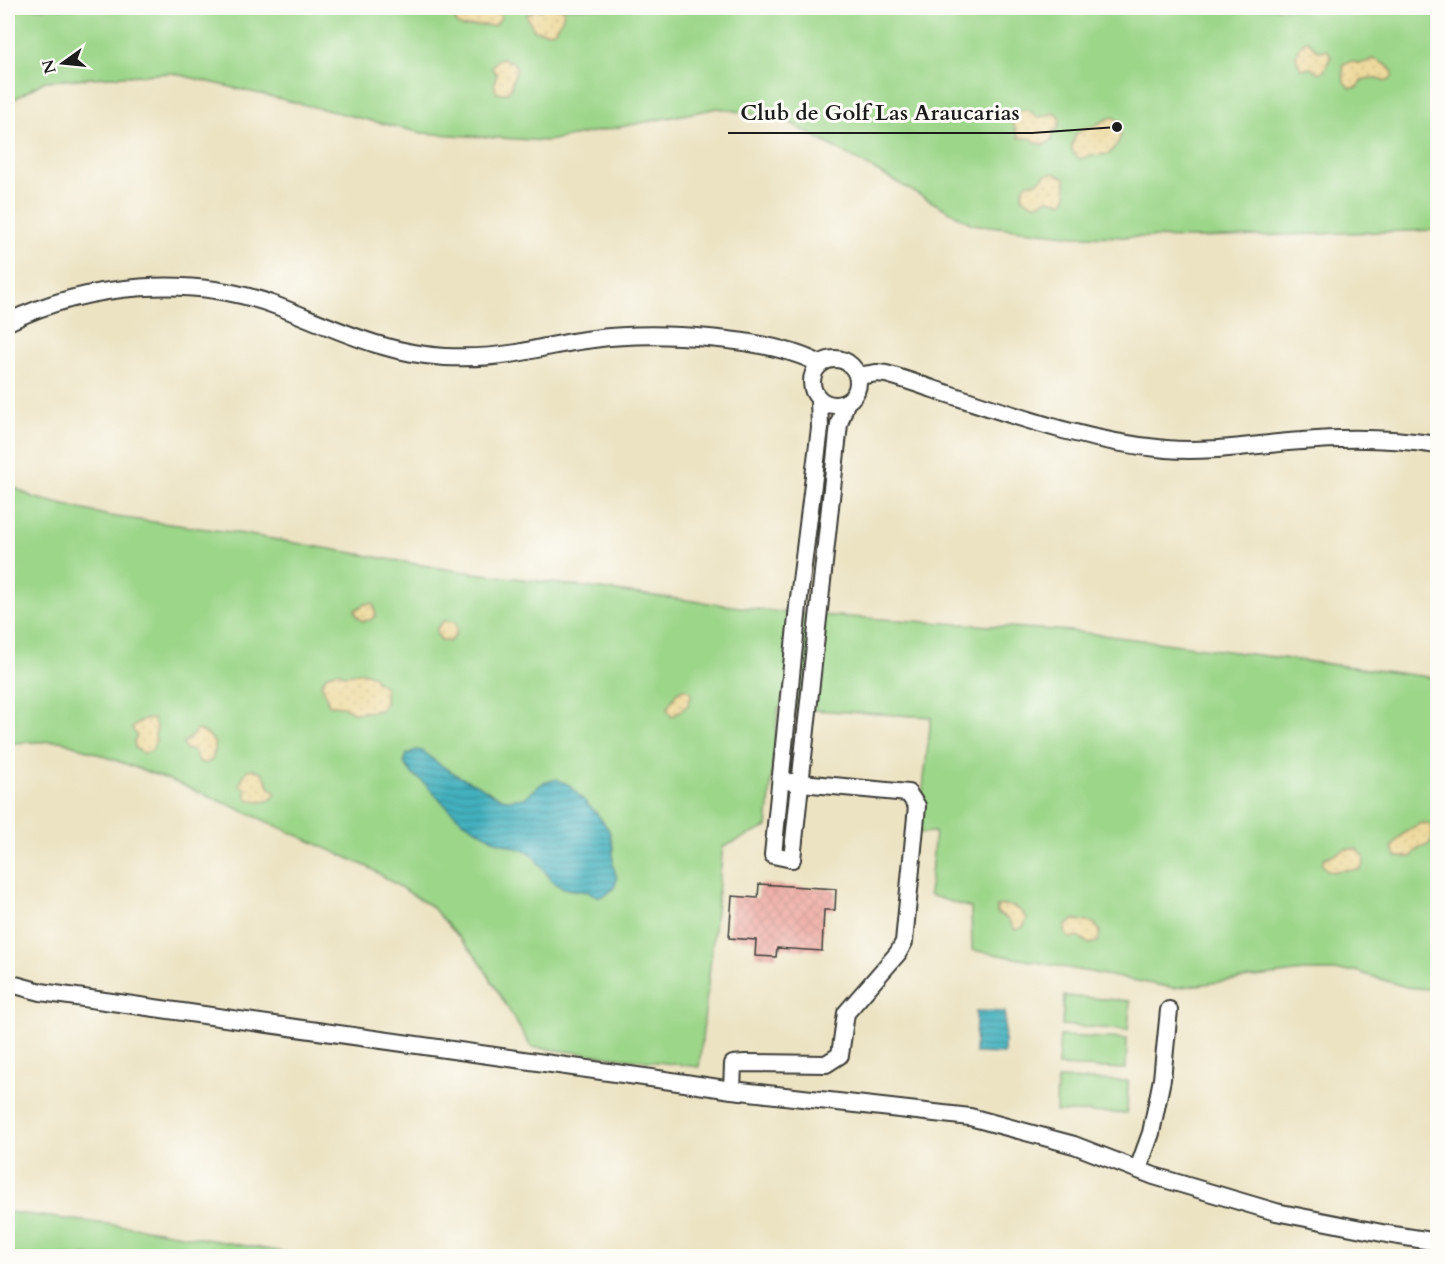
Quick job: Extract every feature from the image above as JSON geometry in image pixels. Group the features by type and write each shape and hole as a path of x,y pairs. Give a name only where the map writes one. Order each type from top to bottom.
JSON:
{"street":[{"path":"8,322 44,306 88,294 129,288 178,287 212,290 256,299 384,348 428,356 490,356 595,338 653,336 760,345 796,353 820,364"},
{"path":"819,399 820,428 798,606 773,855 792,859 839,424 846,403 855,394 859,382 851,364 839,359 820,364 813,375 815,394 824,402 835,405 846,403"},
{"path":"858,376 886,374 1064,431 1146,447 1206,450 1338,439 1408,441 1437,445"},
{"path":"798,606 819,609"},
{"path":"732,1090 733,1064 744,1062 826,1064 840,1055 846,1013 898,953 904,942 917,806 908,793 780,781"},
{"path":"8,982 41,992 732,1090 970,1117 1074,1145 1154,1176 1276,1212 1437,1242"},
{"path":"1138,1169 1151,1133 1162,1079 1169,1010"}],"green space":[{"path":"8,8 1437,8 1437,230 1196,238 1075,236 972,224 785,120 718,108 547,141 422,133 172,73 45,81 8,103"},
{"path":"8,484 32,497 109,516 238,533 451,570 787,613 1071,631 1437,678 1437,990 1406,987 1355,971 1303,971 1174,988 972,950 971,908 929,895 935,832 918,833 931,717 778,708 767,827 723,847 699,1067 531,1047 479,960 432,907 370,868 170,780 62,741 8,743"},
{"path":"1064,996 1130,1001 1128,1030 1062,1025"},
{"path":"1060,1036 1127,1039 1126,1069 1058,1066"},
{"path":"1057,1079 1128,1081 1127,1113 1056,1112"},
{"path":"8,1212 140,1228 308,1256 8,1256"}],"sand":[{"path":"482,8 498,8 501,16 498,22 493,26 463,27 455,21 463,15"},
{"path":"545,8 564,9 561,21 554,31 534,30 526,15"},
{"path":"1307,40 1318,51 1327,50 1331,56 1324,71 1318,73 1312,68 1301,69 1298,64 1296,53"},
{"path":"500,58 513,62 517,68 511,89 505,93 497,93 494,84 497,74 492,69 494,63"},
{"path":"1372,59 1388,67 1393,73 1392,77 1386,82 1374,78 1365,79 1358,87 1350,88 1344,82 1343,64 1352,61 1362,63"},
{"path":"1029,110 1036,117 1052,113 1058,115 1060,120 1058,129 1053,132 1052,140 1044,145 1031,138 1019,138 1012,121 1016,113"},
{"path":"1112,117 1120,121 1121,131 1120,139 1113,150 1109,154 1079,159 1072,151 1076,134"},
{"path":"1054,173 1065,178 1067,195 1063,202 1047,199 1034,204 1023,199 1022,192 1026,184 1038,182 1045,175"},
{"path":"373,603 376,615 370,620 362,621 355,610 365,604"},
{"path":"444,621 455,622 457,628 456,634 449,642 437,635 437,628"},
{"path":"334,672 344,675 364,672 374,676 376,681 385,687 385,703 382,709 355,713 342,706 329,705 321,684 326,676"},
{"path":"685,688 692,693 688,705 672,717 667,709 677,692"},
{"path":"144,719 153,719 157,729 156,742 151,751 143,753 135,748 134,741 137,736 132,728"},
{"path":"196,730 206,734 214,743 215,751 211,761 207,763 199,762 194,751 185,749 183,743"},
{"path":"254,769 263,773 270,788 276,794 273,798 258,802 246,798 246,789 239,785 247,770"},
{"path":"1422,823 1429,824 1433,831 1431,841 1428,845 1418,849 1411,857 1397,857 1392,848 1405,833"},
{"path":"1347,849 1357,849 1364,856 1363,866 1359,870 1332,872 1322,864 1324,858"},
{"path":"1006,905 1018,909 1025,916 1027,919 1023,927 1015,930 1008,919 997,913 997,906"},
{"path":"1076,919 1094,923 1100,931 1098,942 1089,944 1080,938 1069,938 1065,933 1066,925"}],"water":[{"path":"416,750 423,751 460,777 508,800 524,798 543,783 557,779 569,785 609,830 617,879 614,888 599,897 589,892 559,886 552,881 531,853 496,841 461,820 413,775 404,763 407,754"},
{"path":"976,1011 1005,1012 1004,1054 975,1053"}],"building":[{"path":"759,884 836,889 835,910 824,910 822,951 777,948 776,957 755,956 756,940 729,938 732,896 758,898"}],"place":[{"name":"Club de Golf Las Araucarias","path":"1117,127"}]}
